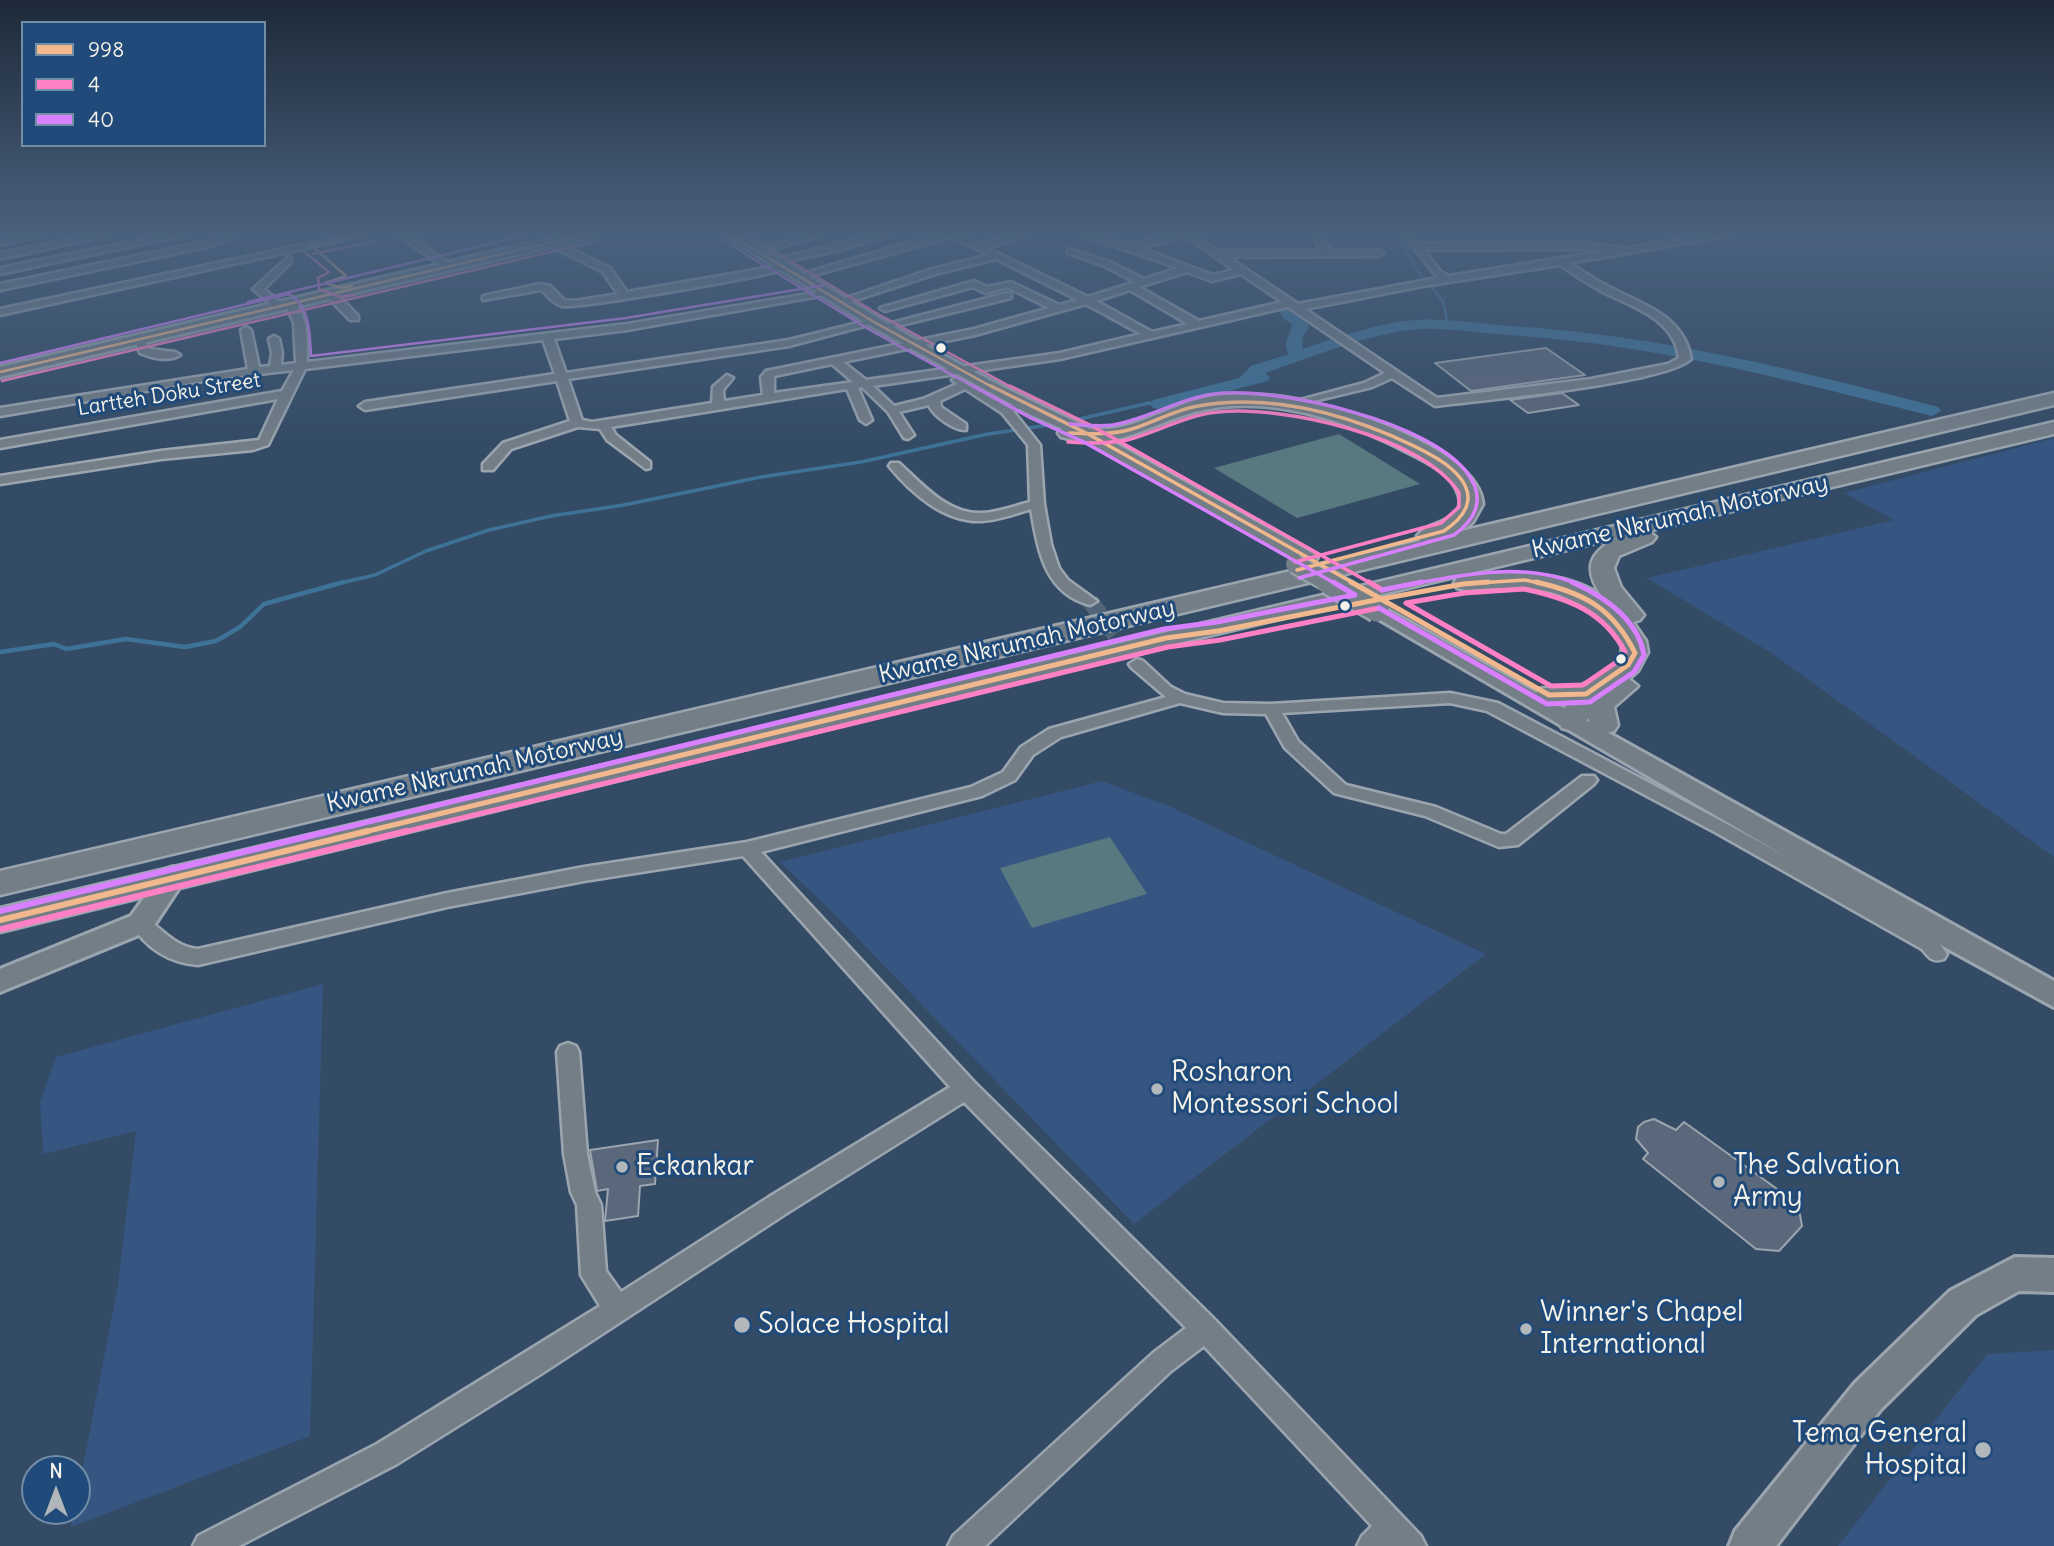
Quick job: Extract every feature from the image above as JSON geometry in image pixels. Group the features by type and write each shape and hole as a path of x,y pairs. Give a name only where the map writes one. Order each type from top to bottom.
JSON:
{"highway":[{"name":"Kwame Nkrumah Motorway","path":"0,883 2054,399"},
{"path":"1078,434 1121,442 1195,406 1243,401 1293,405 1337,414 1374,428 1436,458 1463,480 1471,496 1468,513 1454,525 1429,536 1194,597 1145,615"},
{"name":"Kwame Nkrumah Motorway","path":"0,920 1166,638 2054,428"},
{"path":"1849,447 1887,468"},
{"path":"1604,725 1600,704 1637,677 1651,659 1652,650 1642,628 1606,587 1602,577 1602,561 1623,543 1689,523 1717,507"},
{"path":"1166,638 1229,629 1463,584 1525,580 1565,588 1584,596 1611,614 1631,638 1635,653 1628,665 1579,709 1549,695"}],"main road":[{"path":"0,371 278,304"},
{"path":"0,371 278,304"},
{"path":"843,304 915,343 965,377 1029,407 1382,606 1549,695"},
{"path":"1121,442 1301,561"},
{"path":"1382,606 1579,709 1989,946 2054,979"},
{"path":"1579,709 1891,914 2054,995"},
{"path":"0,981 141,923 173,877"},
{"path":"1750,1546 1868,1396 1963,1303 2015,1274 2054,1275"}],"street":[{"path":"0,312 35,304"},
{"path":"284,304 302,328 302,366"},
{"path":"341,304 354,318"},
{"path":"0,412 209,392 254,370 627,327 789,304"},
{"path":"885,308 899,304"},
{"path":"976,304 1001,325"},
{"path":"365,406 789,343 879,324 985,310 997,304"},
{"path":"1050,304 1059,309"},
{"path":"769,397 766,377 770,373 1001,325 1074,304"},
{"path":"1094,304 1150,335"},
{"path":"1162,304 1196,324"},
{"path":"892,410 934,400 965,377 1196,324 1300,304"},
{"path":"1295,305 1429,400 1448,403 1647,372 1671,367 1685,359 1682,339 1674,330 1653,313 1635,304"},
{"path":"1161,319 1177,329"},
{"path":"246,330 254,370"},
{"path":"547,335 577,423"},
{"path":"139,339 144,351 175,355"},
{"path":"274,339 277,353 275,367"},
{"path":"834,360 892,410 908,435"},
{"name":"Lartteh Doku Street","path":"0,444 209,392 286,394 291,391 302,366"},
{"path":"488,467 507,446 577,423 604,425 769,397 947,372 965,377 1006,410 1034,445 1037,503 1044,544 1052,569 1063,583 1090,601"},
{"path":"1293,405 1368,386 1391,374"},
{"path":"719,406 716,394 718,387 727,378"},
{"path":"859,384 866,420"},
{"path":"0,480 161,455 253,446 264,442 286,394"},
{"path":"934,400 935,408 962,427"},
{"path":"1006,410 1029,407"},
{"path":"604,425 611,437 646,465"},
{"path":"895,466 921,489 962,515 983,517 1037,503"},
{"path":"1137,664 1165,690 1180,698 1223,708 1271,709 1450,698 1478,702 1506,713 1891,914 1929,944 1937,954"},
{"path":"141,923 164,948 183,957 198,957 447,900 584,874 747,849 976,792 1009,776 1027,751 1055,733 1180,698"},
{"path":"1271,709 1291,744 1340,789 1430,811 1499,841 1511,840 1588,780"},
{"path":"747,849 966,1089 1206,1329 1391,1539"},
{"path":"568,1052 578,1166 584,1197 589,1205 594,1275 618,1310"},
{"path":"208,1546 236,1534 387,1454 618,1310 778,1205 966,1089"},
{"path":"963,1546 1162,1362 1206,1329"}],"shaded area":[{"path":"2054,438 2054,857 1770,652 1647,578 1894,520 1844,493"},
{"name":"Rosharon Montessori School","path":"1102,781 1171,807 1486,954 1134,1224 832,912 780,862"},
{"path":"323,984 310,1436 91,1519 91,1455 85,1455 118,1285 136,1131 43,1154 40,1102 56,1057"},
{"name":"Tema General Hospital","path":"2054,1350 2054,1546 1838,1546 1987,1354"}],"green space":[{"path":"1339,434 1420,484 1297,518 1214,468"},
{"path":"1110,837 1147,894 1032,928 1000,868"}],"building":[{"path":"1546,348 1585,375 1471,391 1435,363"},
{"path":"1562,393 1579,405 1528,413 1510,400"},
{"name":"The Salvation Army","path":"1654,1119 1676,1130 1684,1122 1798,1204 1802,1226 1779,1251 1756,1249 1643,1159 1648,1153 1636,1139 1638,1127"},
{"name":"Eckankar","path":"658,1140 655,1184 640,1186 638,1216 605,1221 608,1189 597,1191 590,1150"}],"waterway":[{"path":"1444,304 1448,326"},
{"path":"1285,308 1290,316 1300,322 1301,328 1295,335 1294,349 1299,356"},
{"path":"1247,380 1248,376 1257,370 1348,340 1405,326 1442,325 1560,334 1667,348 1774,370 1932,411"},
{"path":"1159,404 1262,377"},
{"path":"1071,421 1149,403 1159,404"},
{"path":"341,583 375,575 426,551 489,530 551,516 624,505 761,477 861,462 988,434 1055,424"},
{"path":"0,652 54,644 66,649 126,639 185,647 216,641 240,627 264,604 341,583"},
{"path":"336,584 341,583"}],"tunnel":[{"path":"1090,601 1137,664"}],"transit line":[{"name":"40","path":"0,363 247,304"},
{"name":"998","path":"0,372 288,304"},
{"name":"40","path":"300,304 310,326 311,356 626,318 710,304"},
{"name":"4","path":"2,381 329,304"},
{"name":"40","path":"0,911 1164,629 1217,622 1355,595 1084,442 1031,418 828,304"},
{"name":"998","path":"845,304 1035,410 1088,434 1381,599"},
{"name":"4","path":"862,304 1039,402 1092,426 1382,590"},
{"name":"40","path":"1070,424 1111,425 1187,399 1215,394 1270,394 1326,404 1379,421 1445,453 1470,475 1478,494 1478,503 1473,518 1454,535 1299,578"},
{"name":"998","path":"1069,433 1116,433 1198,406 1255,402 1284,405 1340,417 1393,437 1448,466 1467,488 1469,503 1463,516 1444,531 1297,570"},
{"name":"4","path":"1068,442 1103,443 1128,440 1192,416 1244,410 1270,411 1322,421 1372,437 1440,471 1459,493 1459,507 1441,523 1295,562"},
{"name":"40","path":"1379,608 1547,704 1590,702 1634,672 1644,655 1638,636 1617,610 1592,591 1565,579 1536,573 1505,572 1473,574 1382,590"},
{"name":"998","path":"1525,580 1576,594 1604,610 1616,621 1635,653 1628,665 1586,694 1549,695 1381,599 1463,584 1525,580"},
{"name":"4","path":"1524,589 1570,601 1597,615 1618,637 1625,652 1621,659 1583,685 1551,686 1406,603 1464,593 1524,589"},
{"name":"998","path":"0,920 1166,638 1218,631 1381,599"},
{"name":"4","path":"2,929 1168,647 1220,640 1379,608"}],"place":[{"name":"Rosharon Montessori School","path":"1157,1089"},
{"name":"Eckankar","path":"622,1167"},
{"name":"The Salvation Army","path":"1719,1182"},
{"name":"Solace Hospital","path":"742,1325"},
{"name":"Winner's Chapel International","path":"1526,1329"},
{"name":"Tema General Hospital","path":"1983,1450"}]}
